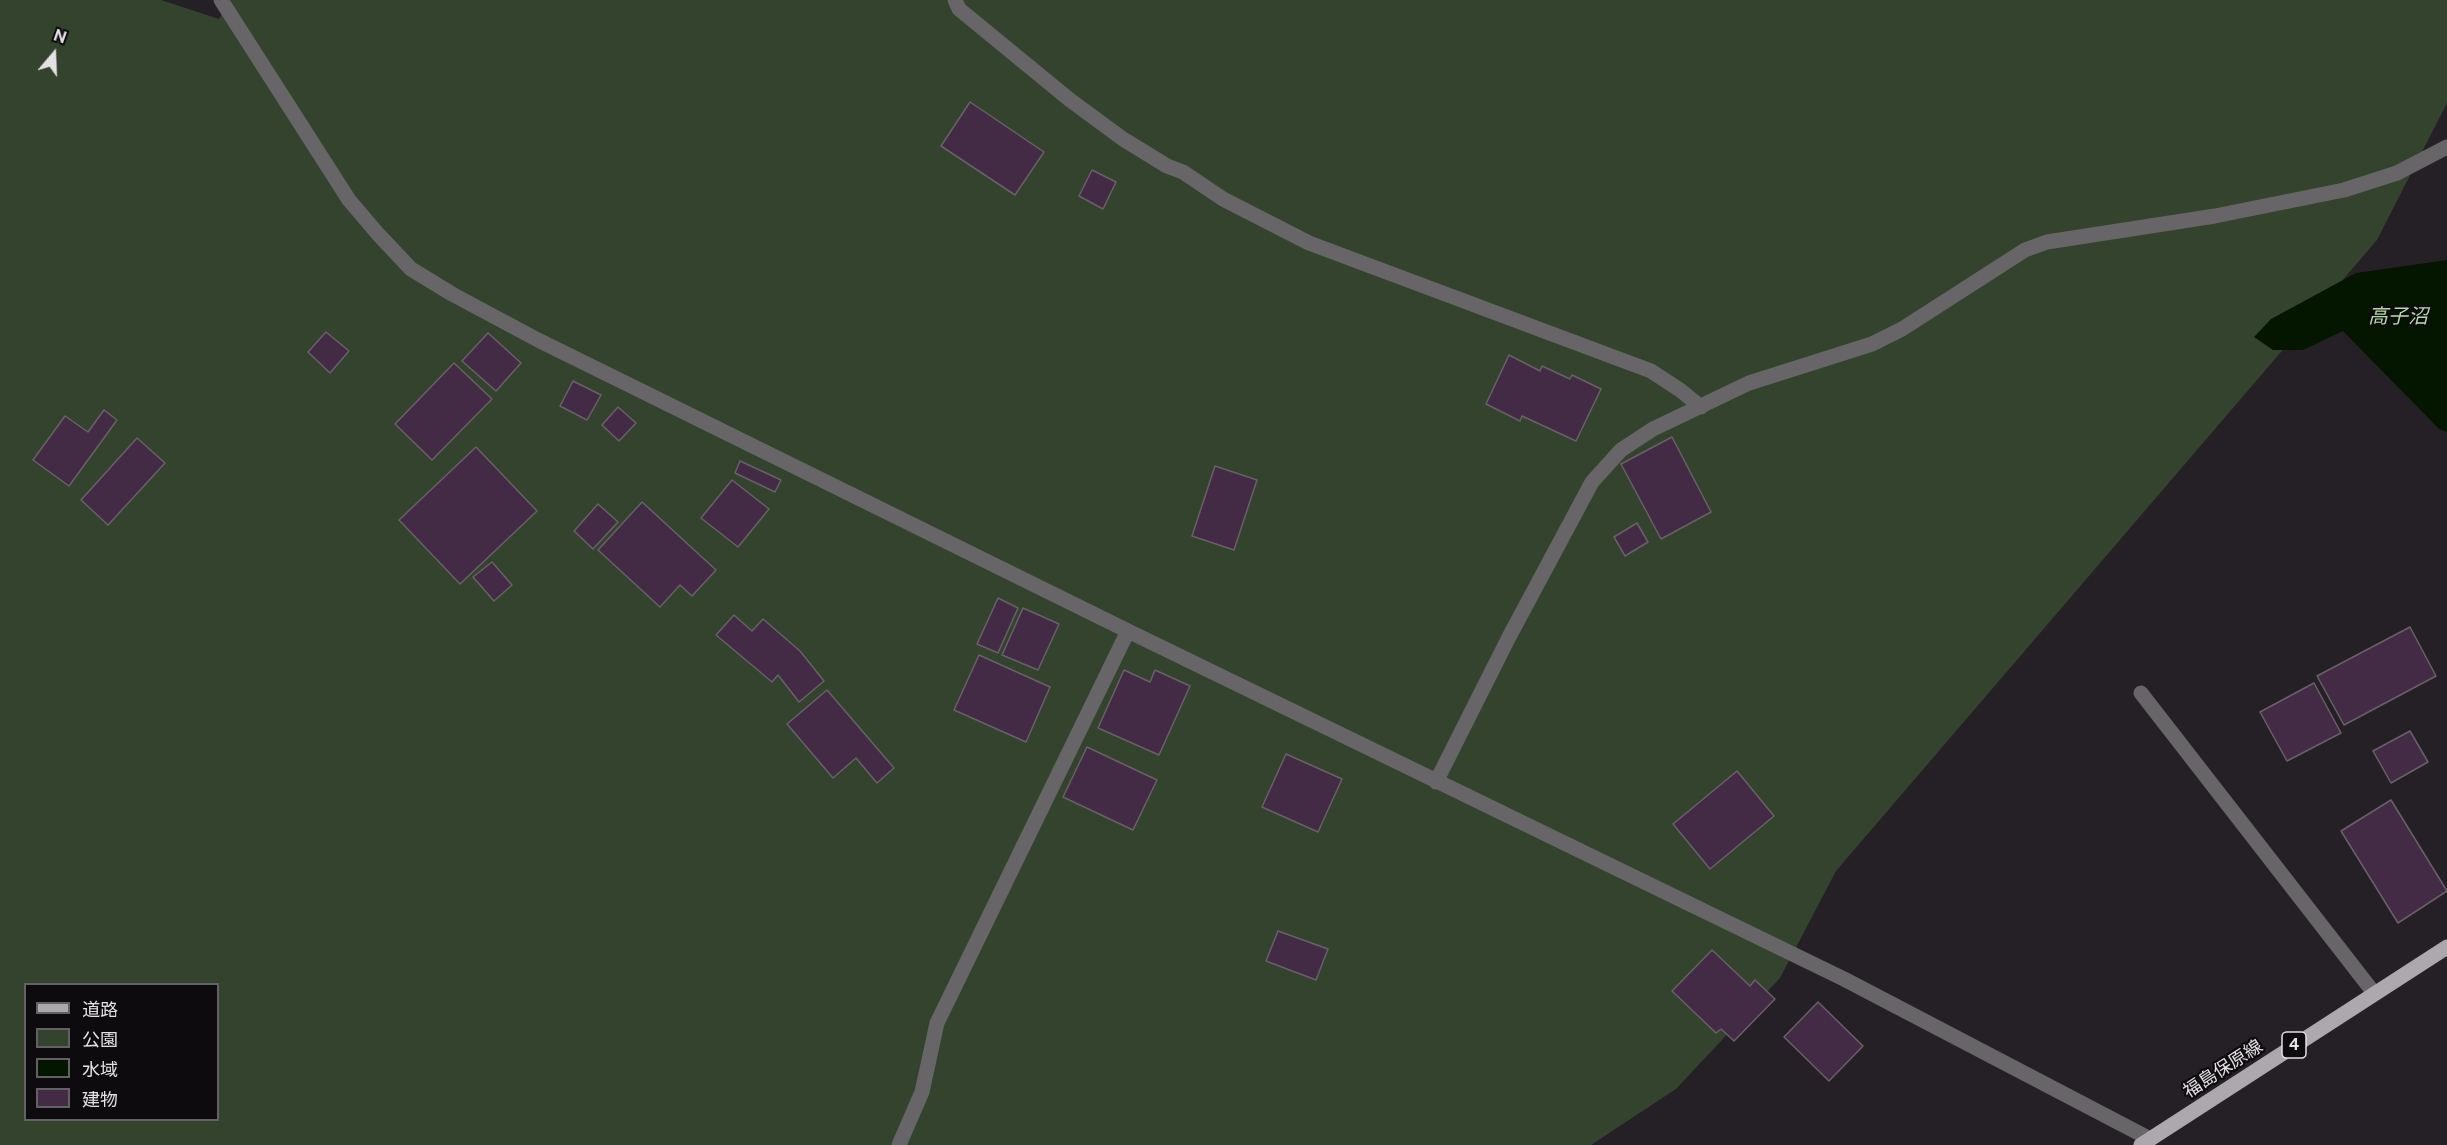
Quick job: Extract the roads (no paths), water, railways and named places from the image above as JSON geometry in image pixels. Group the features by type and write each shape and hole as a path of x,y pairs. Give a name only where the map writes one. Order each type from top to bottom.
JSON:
{"main road":[{"name":"福島保原線","path":"2146,1142 2447,947"}],"street":[{"path":"221,0 349,200 411,269 538,340 1436,782 1844,978 2146,1142"},
{"path":"955,0 959,9 1070,100 1123,139 1167,166 1184,172 1223,200 1309,243 1651,371 1701,407"},
{"path":"1436,782 1509,637 1592,482 1621,450 1653,429 1749,383 1882,339 1902,330 2025,250 2047,242 2216,216 2344,190 2397,172 2447,147"},
{"path":"899,1145 922,1092 938,1023 1128,631"},
{"path":"2141,693 2374,993"}],"water":[{"name":"高子沼","path":"2447,260 2447,432 2439,429 2343,331 2303,350 2273,350 2254,337 2271,319 2356,273"}]}
